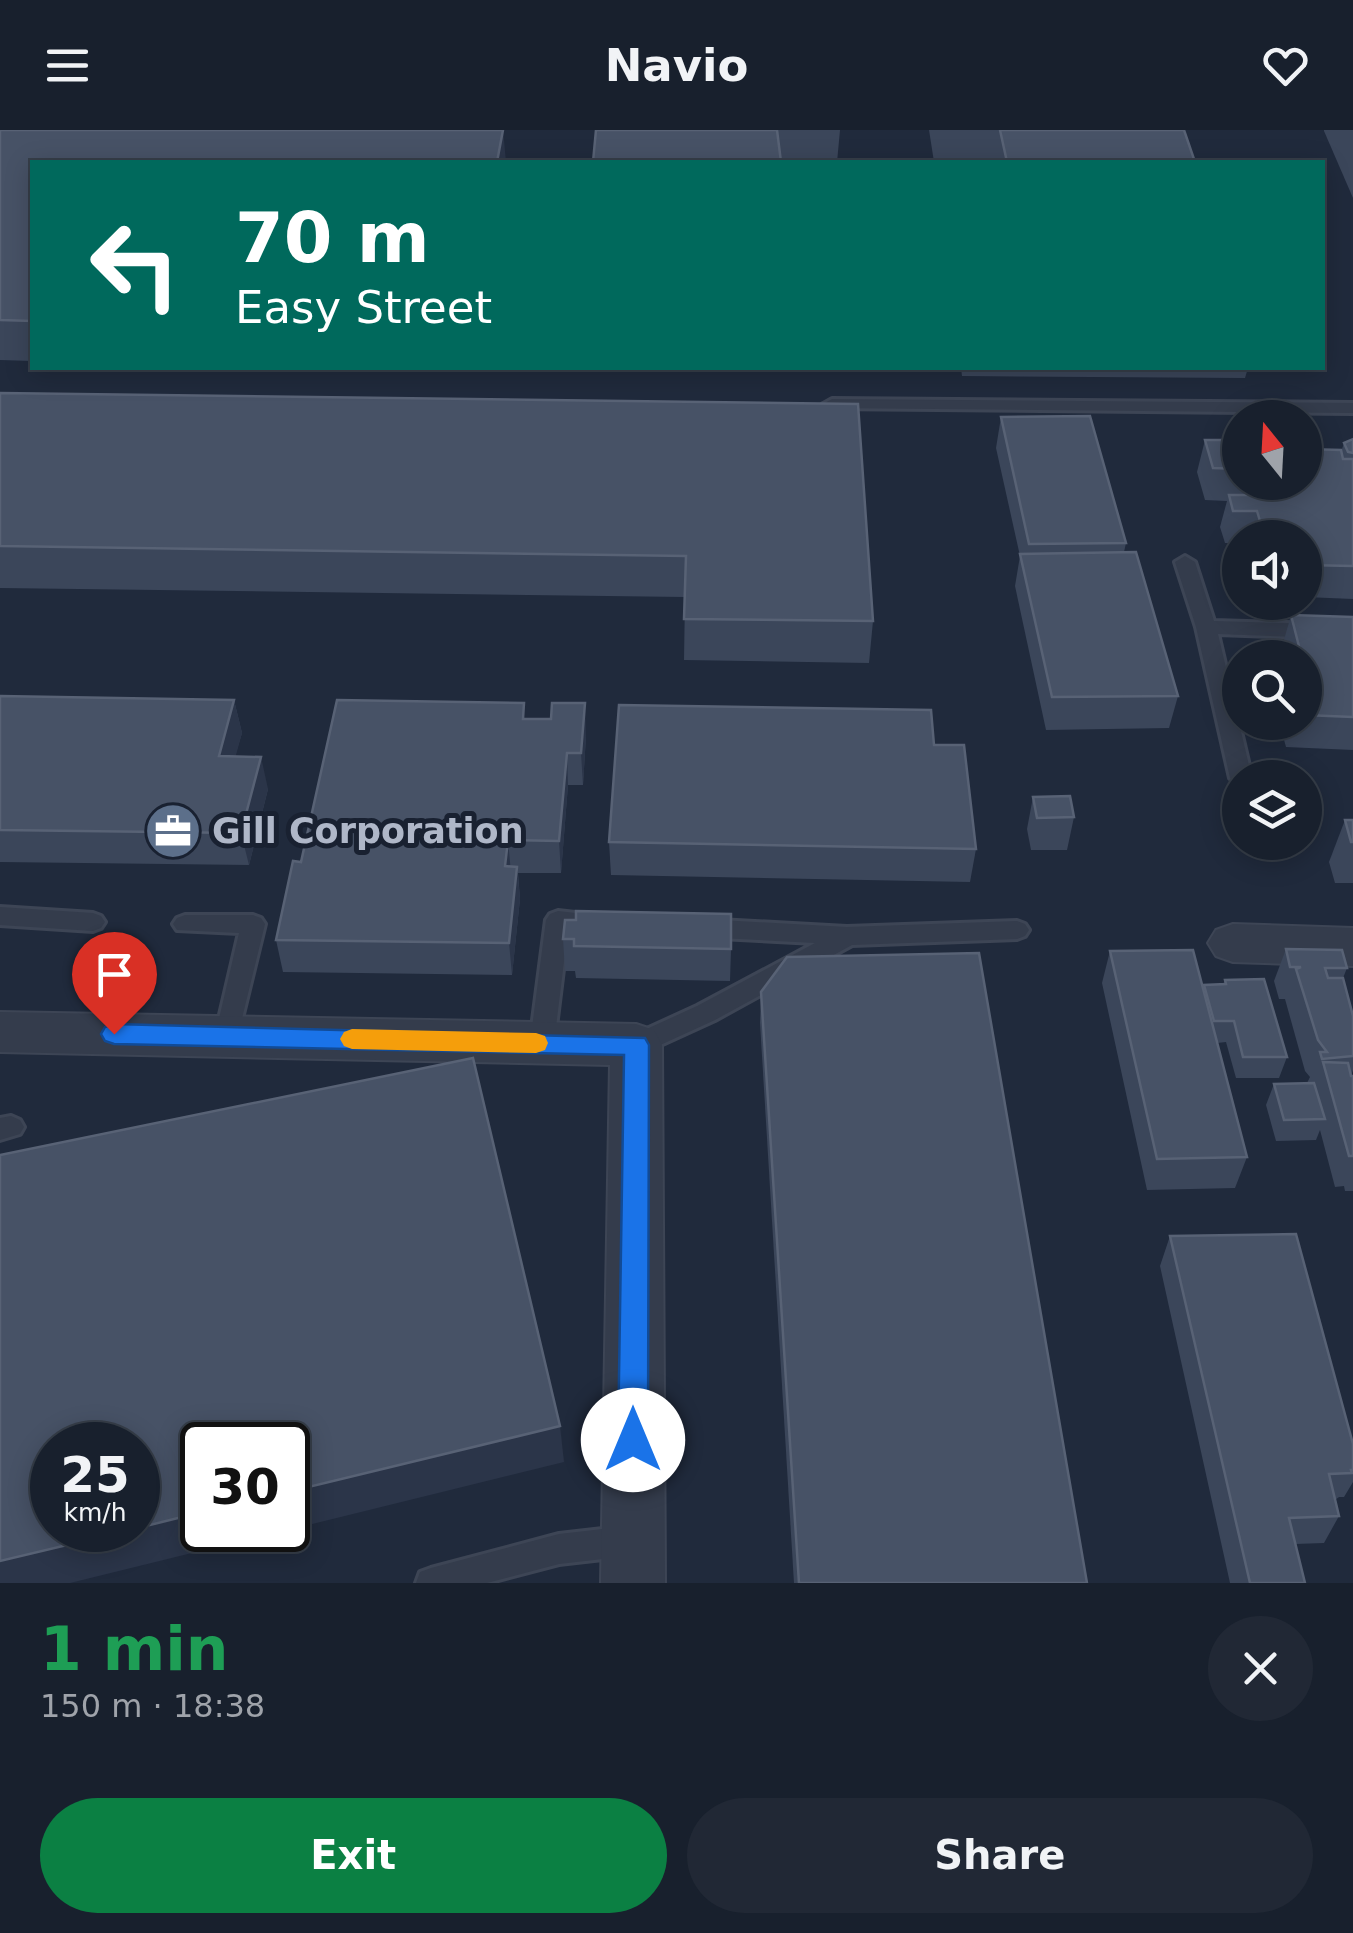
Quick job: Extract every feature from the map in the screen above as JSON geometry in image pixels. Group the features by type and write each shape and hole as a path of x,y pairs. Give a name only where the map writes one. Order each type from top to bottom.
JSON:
{"street":[{"path":"1233,943 1353,947"},
{"path":"0,1032 636,1045 633,1562"}],"lane":[{"path":"820,404 1353,408"},
{"path":"1185,562 1206,627 1237,760"},
{"path":"1206,627 1353,632"},
{"path":"0,916 93,922"},
{"path":"542,1043 558,920 616,923"},
{"path":"185,924 253,924 227,1036"},
{"path":"674,926 848,936 1017,930"},
{"path":"636,1045 706,1013 848,936"},
{"path":"439,1582 566,1548 633,1562"}],"building":[{"path":"0,130 503,130 497,160 30,160 30,321 0,320"},
{"path":"596,130 777,130 781,160 593,160"},
{"path":"1000,130 1184,130 1194,160 1007,160"},
{"path":"0,393 858,404 873,621 684,619 686,556 0,546"},
{"path":"1090,416 1126,543 1029,544 1001,417"},
{"path":"1353,439 1353,453 1348,452 1344,443"},
{"path":"1205,440 1222,440 1222,468 1213,468"},
{"path":"1322,449 1341,450 1343,459 1353,459 1353,566 1322,565 1322,520 1260,520 1257,511 1233,511 1230,500 1322,500"},
{"path":"1136,552 1178,696 1052,697 1020,554"},
{"path":"1353,617 1353,717 1322,716 1322,640 1297,640 1292,620"},
{"path":"0,696 234,700 219,756 261,757 241,833 0,830"},
{"path":"337,700 524,703 523,719 551,719 552,703 585,703 581,753 567,753 559,841 508,840 505,866 517,867 509,943 276,940 293,861 301,862"},
{"path":"619,705 931,710 934,745 964,745 976,849 609,842"},
{"path":"1070,796 1074,817 1037,818 1033,797"},
{"path":"1345,820 1353,820 1353,842 1351,842"},
{"path":"576,911 731,914 731,949 574,946 574,939 563,939 565,920 576,920"},
{"path":"1286,949 1342,950 1347,968 1325,968 1328,978 1343,978 1353,1016 1353,1056 1322,1059 1320,1052 1327,1052 1318,1040 1296,969 1301,967 1290,967"},
{"path":"1193,950 1247,1157 1157,1159 1110,951"},
{"path":"979,953 1087,1583 799,1583 761,992 787,957"},
{"path":"1264,979 1287,1057 1243,1057 1234,1021 1214,1021 1204,985"},
{"path":"473,1058 560,1426 310,1487 310,1422 180,1422 180,1518 160,1522 160,1422 30,1422 30,1552 38,1552 0,1561 0,1155"},
{"path":"1323,1062 1348,1063 1353,1076 1353,1156 1349,1156"},
{"path":"1314,1083 1325,1119 1284,1120 1274,1084"},
{"path":"1296,1234 1353,1444 1353,1470 1329,1474 1339,1516 1289,1518 1305,1583 1250,1583 1170,1236"}],"slow traffic":[{"path":"352,1039 536,1043"}],"place":[{"name":"Gill Corporation","path":"173,831"}],"route":[{"path":"114,1034 636,1045 633,1440"}]}
